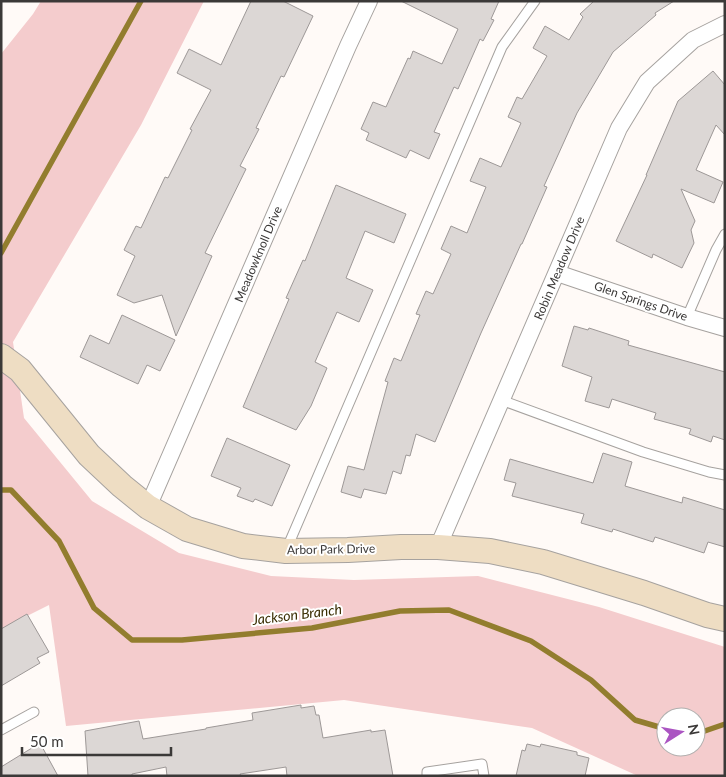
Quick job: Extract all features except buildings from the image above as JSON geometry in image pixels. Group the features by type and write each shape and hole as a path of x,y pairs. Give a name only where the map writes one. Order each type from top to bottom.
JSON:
{"street":[{"name":"Meadowknoll Drive","path":"148,507 348,46 370,1"},
{"name":"Robin Meadow Drive","path":"438,547 619,128 647,82 693,40 725,24"},
{"name":"Glen Springs Drive","path":"557,272 687,317 725,328"},
{"name":"Arbor Park Drive","path":"1,356 20,370 89,455 122,486 148,507 186,529 243,546 286,551 401,547 438,547 490,551 543,562 644,593 707,615 725,618"}],"lane":[{"path":"286,551 502,47 535,1"},
{"path":"687,317 716,250 725,234"},
{"path":"501,400 643,452 708,472 725,475"},
{"path":"1,730 34,712"},
{"path":"427,776 427,772 482,764 484,776"}],"shaded area":[{"path":"41,1 204,1 141,125 13,342 24,418 92,501 179,553 271,576 354,580 478,576 599,607 725,647 725,776 638,776 532,728 344,700 66,726 49,605 1,629 1,54"}],"waterway":[{"path":"1,253 141,1"},
{"name":"Jackson Branch","path":"1,490 11,490 59,541 94,608 132,640 182,640 312,628 400,611 449,610 531,641 591,680 635,720 656,726"},
{"name":"Jackson Branch","path":"706,731 725,724"}]}
